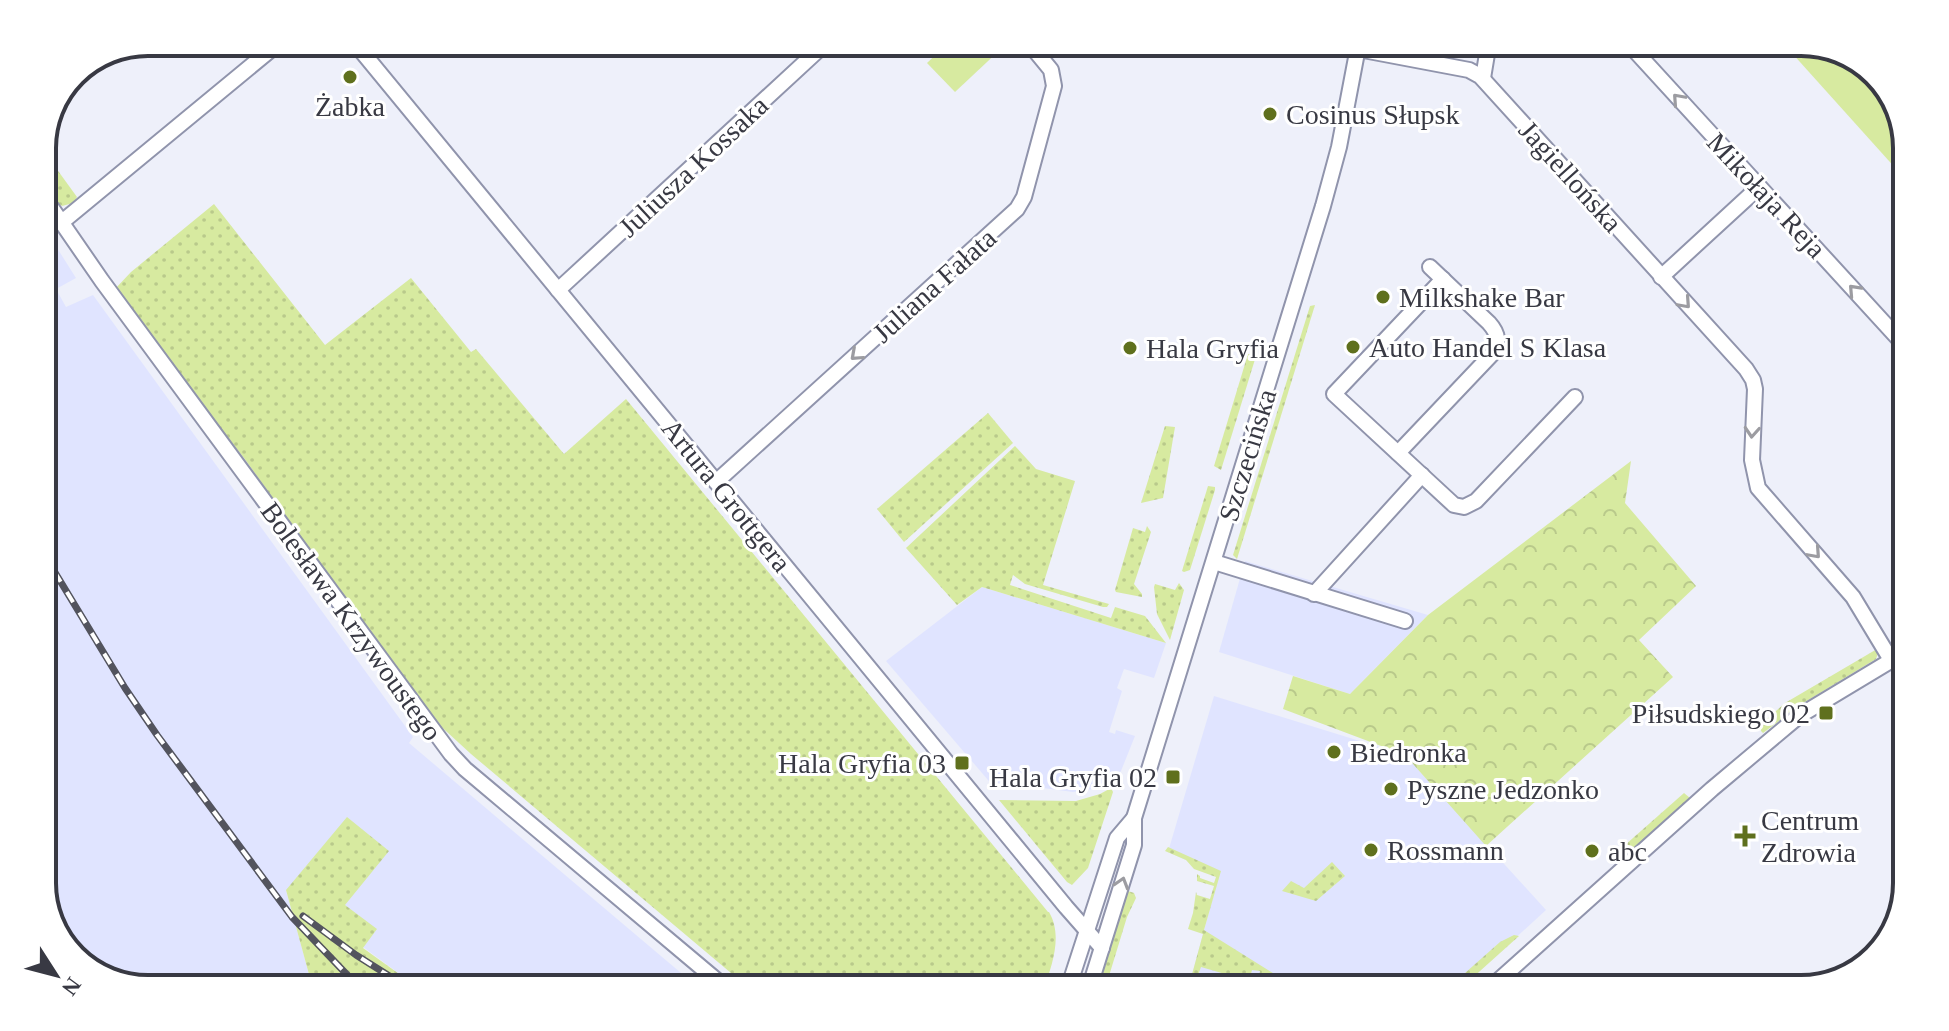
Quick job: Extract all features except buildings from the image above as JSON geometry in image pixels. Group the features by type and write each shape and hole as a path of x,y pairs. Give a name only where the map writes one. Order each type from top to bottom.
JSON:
{"street":[{"path":"62,222 263,56"},
{"name":"Artura Grottgera","path":"366,56 1102,948"},
{"name":"Juliusza Kossaka","path":"558,290 812,56"},
{"name":"Juliana Fałata","path":"716,482 1011,216 1021,203 1053,93 1054,78 1040,56"},
{"name":"Szczecińska","path":"1093,975 1134,845 1134,818 1323,206 1339,147 1357,56"},
{"name":"Jagiellońska","path":"1407,56 1469,70 1483,78 1746,369 1755,389 1752,460 1756,482 1763,495 1853,597 1891,660"},
{"path":"1483,78 1487,56"},
{"name":"Mikołaja Reja","path":"1640,56 1893,333"},
{"path":"1661,277 1759,187"},
{"name":"Bolesława Krzywoustego","path":"56,214 102,281 451,754 710,975"},
{"path":"1398,453 1491,355 1498,343 1489,323 1430,267"},
{"path":"1443,279 1334,394 1454,505 1469,505 1575,397"},
{"path":"1314,594 1422,475"},
{"path":"1214,562 1405,621"},
{"path":"1505,975 1789,724 1891,660"},
{"name":"Szczecińska","path":"1072,975 1117,838 1134,818"}],"shaded area":[{"path":"56,246 76,278 56,289"},
{"path":"56,289 66,307 93,295 413,737 409,743 683,975 401,975 286,890 309,975 148,975 124,972 96,959 96,935 72,935 65,924 56,889"},
{"path":"1245,561 1428,615 1350,694 1219,652"},
{"path":"982,587 1166,643 1154,678 1124,669 1117,688 1122,691 1109,732 1115,734 1116,730 1135,736 1121,771 1114,779 1092,789 1073,792 1043,788 1010,774 994,787 886,661"},
{"path":"1214,696 1405,755 1546,910 1475,975 1192,975 1219,875 1168,852"}],"green space":[{"path":"934,56 993,56 955,92 927,63"},
{"path":"1795,56 1825,59 1842,65 1870,87 1888,118 1893,142 1893,165"},
{"path":"56,168 77,197 73,203 62,206 56,201"},
{"path":"214,204 325,345 411,278 471,352 476,349 564,454 626,399 1049,912 1056,940 1048,975 733,975 435,721 244,458 115,289 131,272"},
{"path":"1315,305 1237,559 1233,555 1310,306"},
{"path":"1248,354 1256,356 1221,470 1214,466"},
{"path":"988,413 1013,443 904,542 877,509"},
{"path":"1165,426 1175,427 1163,498 1141,503"},
{"path":"1015,446 1036,469 1075,481 1043,585 1109,604 1103,607 1025,584 1013,575 1010,585 1111,618 1115,607 1145,616 1166,643 982,587 957,605 906,548"},
{"path":"1631,461 1625,503 1696,586 1639,640 1673,677 1486,846 1405,755 1283,709 1293,676 1350,694 1428,615"},
{"path":"1208,486 1215,487 1215,490 1190,570 1184,572 1182,571"},
{"path":"1147,526 1151,532 1134,584 1142,597 1116,592 1133,528 1145,532"},
{"path":"1179,583 1184,590 1170,640 1157,614 1154,587 1155,584 1175,590"},
{"path":"1877,649 1876,659 1800,705 1763,733 1761,731 1761,724 1785,703"},
{"path":"1111,788 1113,792 1088,868 1072,885 999,800 1076,801"},
{"path":"1684,793 1690,798 1624,857 1616,853"},
{"path":"347,817 389,851 345,905 377,929 363,948 401,975 309,975 286,890"},
{"path":"1168,847 1221,871 1204,930 1273,975 1259,975 1260,971 1252,970 1251,975 1228,975 1201,967 1198,975 1192,975 1203,934 1188,929 1196,892 1210,899 1214,886 1197,881 1197,874 1214,883 1216,877 1194,869 1186,860 1165,851"},
{"path":"1332,862 1345,876 1316,901 1282,891 1291,881 1304,888"},
{"path":"1128,891 1134,893 1136,898 1109,975 1102,975"},
{"path":"1514,935 1519,936 1476,975 1463,975 1500,942"}],"railway":[{"path":"56,574 157,735 292,917 347,975"},
{"path":"303,916 388,975"}],"place":[{"name":"Żabka","path":"350,77"},
{"name":"Cosinus Słupsk","path":"1270,114"},
{"name":"Milkshake Bar","path":"1383,297"},
{"name":"Auto Handel S Klasa","path":"1353,347"},
{"name":"Hala Gryfia","path":"1130,348"},
{"name":"Piłsudskiego 02","path":"1826,713"},
{"name":"Biedronka","path":"1334,752"},
{"name":"Hala Gryfia 03","path":"962,763"},
{"name":"Hala Gryfia 02","path":"1173,777"},
{"name":"Pyszne Jedzonko","path":"1391,789"},
{"name":"Centrum Zdrowia","path":"1745,836"},
{"name":"Rossmann","path":"1371,850"},
{"name":"abc","path":"1592,851"}]}
